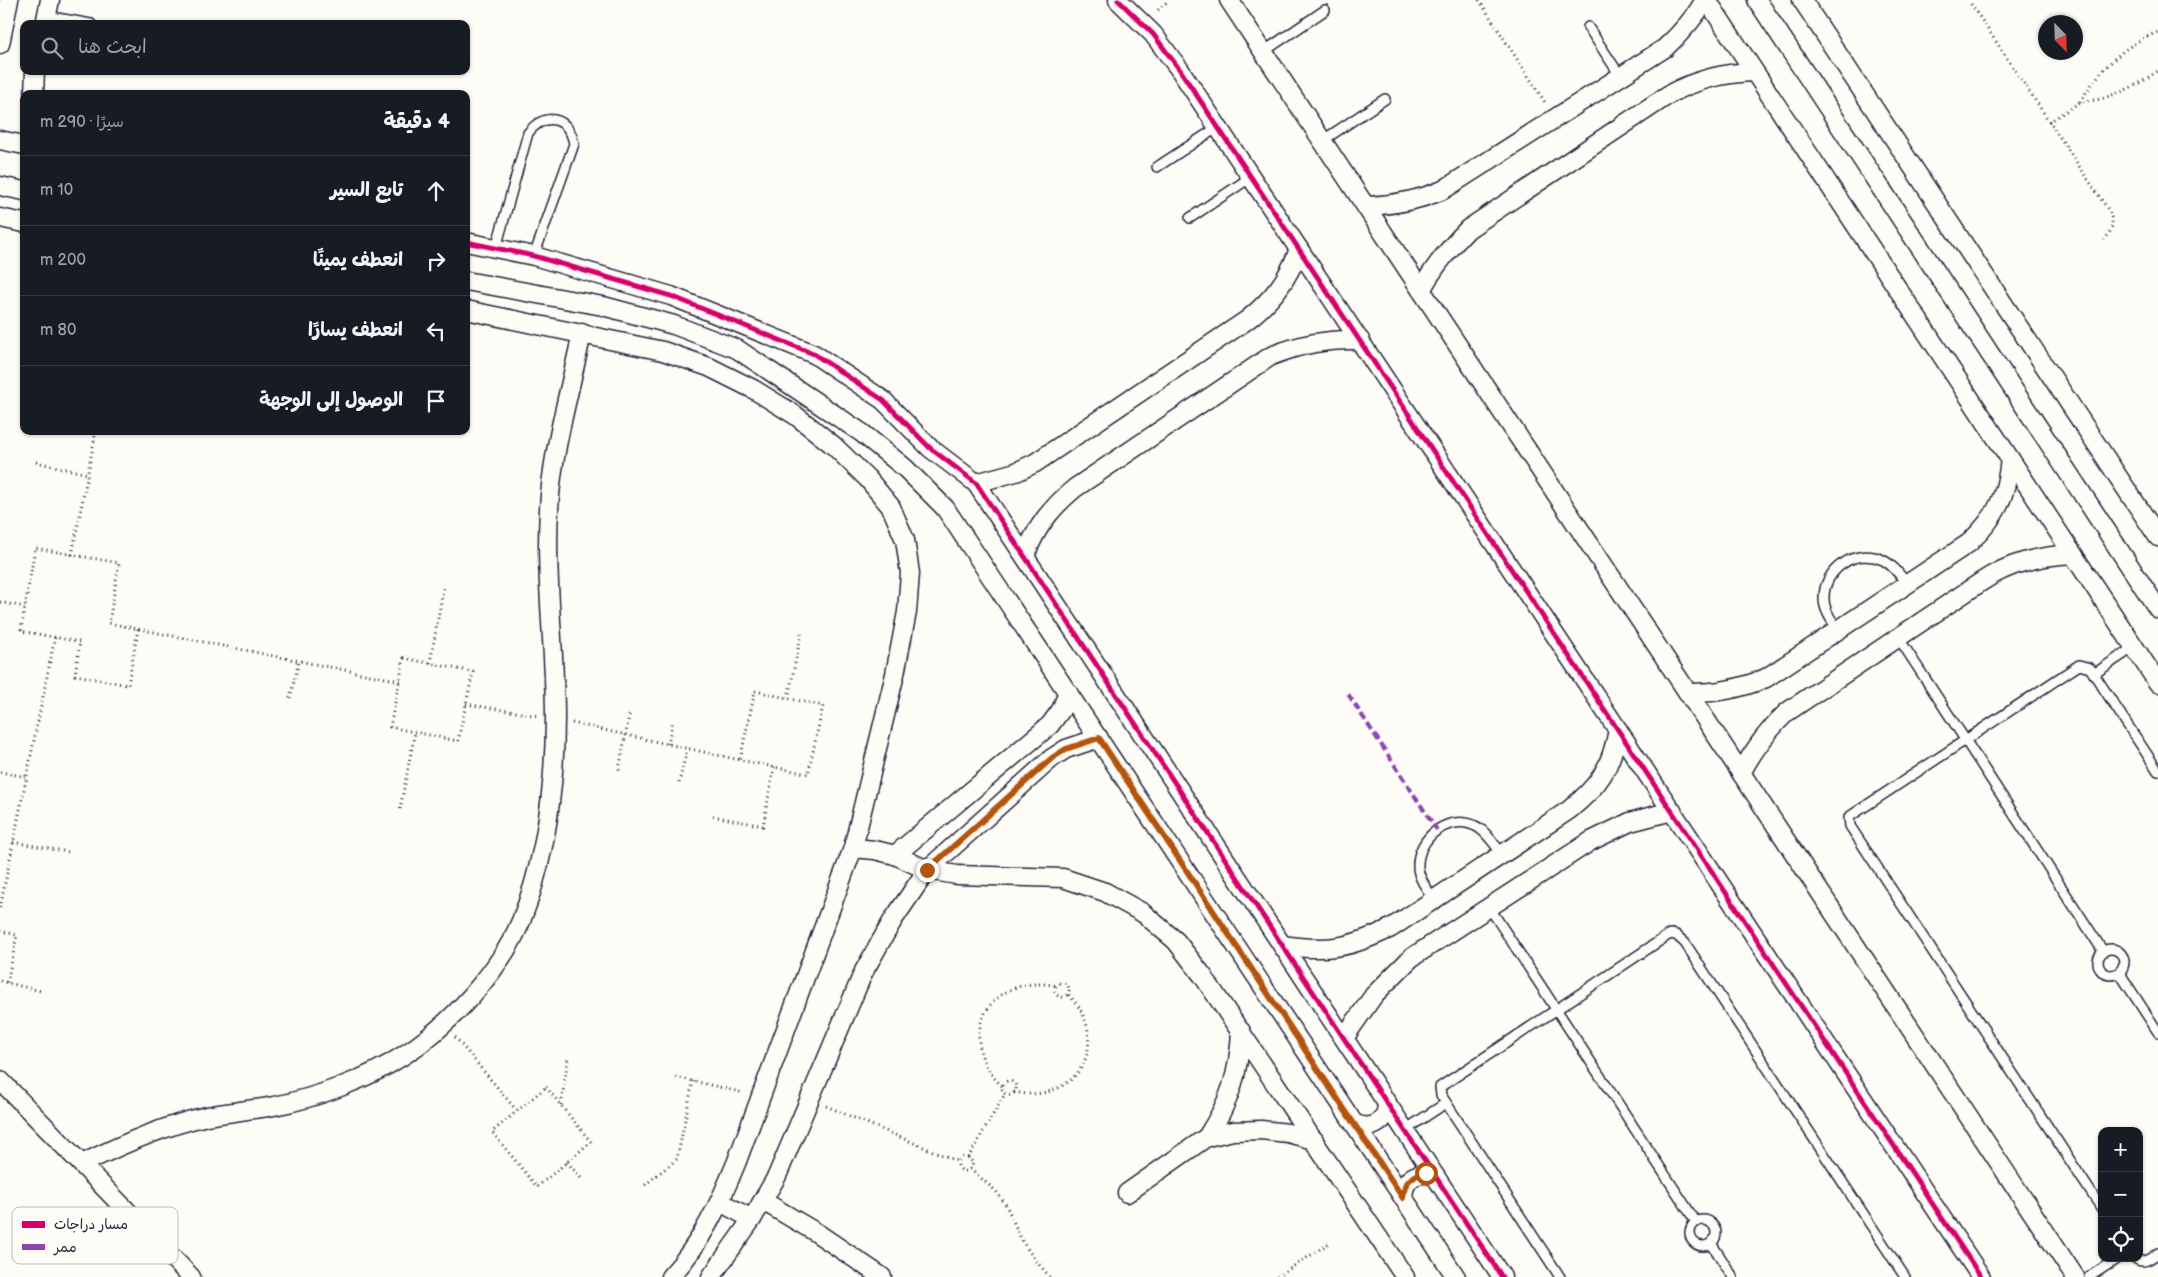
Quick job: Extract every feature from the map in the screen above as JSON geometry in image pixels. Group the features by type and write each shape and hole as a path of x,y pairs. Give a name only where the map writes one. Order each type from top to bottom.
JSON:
{"street":[{"path":"1118,0 1153,34 1180,70 1981,1277"},
{"path":"1229,0 2075,1277"},
{"path":"1366,206 1392,205 1419,200 1443,190 1665,48 1681,34 1706,0 2158,683"},
{"path":"1757,0 2158,609"},
{"path":"1802,0 2158,537"},
{"path":"0,44 6,5"},
{"path":"1421,290 1434,267 1468,229 1659,100 1689,84 1710,77 1731,73 1753,72"},
{"path":"34,90 35,75"},
{"path":"0,140 20,144"},
{"path":"0,186 20,190"},
{"path":"0,218 20,222"},
{"path":"470,243 534,256 671,296 814,354 883,400 930,448 976,483 1502,1277"},
{"path":"976,483 996,479 1035,463 1247,320 1265,306 1280,289 1292,270 1299,249"},
{"path":"470,282 603,306 674,325 737,349 862,434 898,463 945,508 1456,1277"},
{"path":"470,311 663,351 709,368 753,389 795,415 833,445 868,479 891,507 905,540 910,574 907,612 895,674 853,848 720,1202 699,1240 670,1277"},
{"path":"82,1164 127,1142 178,1124 239,1110 275,1106 366,1076 405,1055 444,1024 472,996 499,959 520,923 535,876 548,817 553,771 555,719 554,666 548,604 549,507 554,464 582,333"},
{"path":"1025,556 1033,536 1044,518 1058,502 1075,488 1271,356 1292,347 1314,342 1337,339 1360,340"},
{"path":"1688,693 1715,693 1733,690 1766,678 1969,543 1987,527 1999,506 2007,483 2010,459"},
{"path":"1741,773 1753,750 1769,729 1787,712 1990,576 2009,566 2044,556 2073,554"},
{"path":"895,855 1050,725 1061,710 1068,692"},
{"path":"1282,945 1310,949 1329,948 1366,940 1391,928 1569,810 1588,794 1607,768 1614,753 1618,730"},
{"path":"711,1277 763,1201 789,1150 864,971 894,920 927,870 1052,758 1066,749 1099,738"},
{"path":"1344,1038 1374,995 1411,958 1610,830 1630,822 1672,811"},
{"path":"853,848 875,850 895,855 927,870 957,875 1063,878 1105,892 1143,913 1176,941 1203,976 1405,1277"},
{"path":"1207,1137 1222,1113 1233,1087 1240,1059 1241,1031"},
{"path":"0,1080 124,1207"},
{"path":"1355,1124 1364,1128 1374,1126 1382,1121 1387,1112 1387,1103"},
{"path":"1127,1193 1207,1137 1233,1131 1260,1130 1288,1132 1314,1140"},
{"path":"1403,1198 1404,1188 1408,1180 1417,1174 1426,1173 1435,1176"},
{"path":"763,1201 817,1233 882,1277"},
{"path":"720,1202 752,1219"},
{"path":"178,1263 192,1277"}],"lane":[{"path":"1263,52 1325,10"},
{"path":"47,13 75,20"},
{"path":"1588,27 1621,76"},
{"path":"1322,141 1385,99"},
{"path":"496,248 528,133 535,124 545,120 555,120 565,124 572,133 574,144 534,256"},
{"path":"1157,168 1218,127"},
{"path":"1190,218 1251,177"},
{"path":"1838,630 1828,616 1824,600 1826,583 1836,568 1850,559 1868,556 1884,560 1897,570 1907,584"},
{"path":"1898,637 2103,951"},
{"path":"2094,674 2134,647"},
{"path":"2098,1203 1848,822 1851,814 2073,667 2085,665 2094,674 2158,771"},
{"path":"1434,899 1424,884 1418,870 1419,854 1422,847 1426,840 1437,830 1451,823 1465,823 1479,828 1502,854"},
{"path":"1489,907 1696,1222"},
{"path":"1560,1277 1439,1091 1442,1084 1664,936 1676,935 1681,938 1905,1277"},
{"path":"2116,950 2121,954 2124,960 2123,967 2119,972 2112,975 2105,974 2100,969 2098,963 2099,956 2103,951 2116,950"},
{"path":"2119,972 2158,1032"},
{"path":"1405,1130 1446,1103"},
{"path":"1702,1220 1709,1221 1714,1225 1716,1232 1711,1244 1705,1246 1698,1245 1692,1241 1691,1227 1696,1222 1702,1220"},
{"path":"1711,1244 1733,1277"},
{"path":"2143,1262 2158,1253"},
{"path":"2089,1277 2112,1262"}],"path":[{"path":"1158,10 1169,0"},
{"path":"1478,0 1556,118"},
{"path":"1971,4 2109,211 2112,218 2112,226 2110,234 2104,240"},
{"path":"2080,102 2093,81 2110,62 2129,47 2158,32"},
{"path":"2049,122 2080,102 2121,92 2140,83 2158,71"},
{"path":"72,555 95,435"},
{"path":"36,462 88,474"},
{"path":"138,629 128,685 75,675 80,642 21,631 35,548 119,563 109,623 400,682"},
{"path":"430,663 444,584"},
{"path":"0,602 25,607"},
{"path":"788,698 802,630"},
{"path":"0,908 55,637"},
{"path":"404,658 430,663 472,672 458,741 390,727 404,658"},
{"path":"290,698 299,661"},
{"path":"466,704 555,719 687,749 740,760 808,774 823,706 755,691 740,760"},
{"path":"619,770 630,711"},
{"path":"668,744 673,720"},
{"path":"400,809 416,732"},
{"path":"679,783 687,749"},
{"path":"713,816 763,826 774,767"},
{"path":"0,772 27,777"},
{"path":"13,842 69,852"},
{"path":"0,931 17,935 7,983"},
{"path":"0,981 41,991"},
{"path":"1042,982 1057,986 1064,983 1069,990 1068,994 1081,1008 1088,1027 1089,1040 1083,1066 1065,1085 1053,1091 1040,1095 1014,1092 1011,1095 1005,1094 1002,1086 988,1070 979,1049 982,1019 1000,995 1013,987 1027,983 1042,982"},
{"path":"1057,986 1057,994 1060,996 1068,994"},
{"path":"444,1024 517,1112"},
{"path":"561,1105 568,1059"},
{"path":"676,1077 761,1097"},
{"path":"645,1185 677,1159 693,1081"},
{"path":"1002,1086 1004,1083 1012,1082 1016,1089 1014,1092"},
{"path":"546,1087 591,1142 537,1186 492,1132 517,1112 546,1087"},
{"path":"968,1158 1005,1094"},
{"path":"810,1099 959,1162"},
{"path":"959,1162 961,1159 968,1158"},
{"path":"959,1162 961,1170 965,1171 970,1168 972,1163 968,1158"},
{"path":"567,1162 581,1178"},
{"path":"970,1168 996,1191 1006,1205 1022,1241 1050,1277"},
{"path":"1277,1277 1331,1242"}],"marked path":[{"path":"1348,694 1437,830"}],"cycle path":[{"path":"1118,0 1153,34 1180,70 1981,1277"},
{"path":"470,243 534,256 671,296 814,354 883,400 930,448 976,483 1502,1277"}],"route":[{"path":"927,870 1052,758 1082,742 1099,738 1403,1198 1404,1188 1408,1180 1417,1174 1426,1173"}]}
